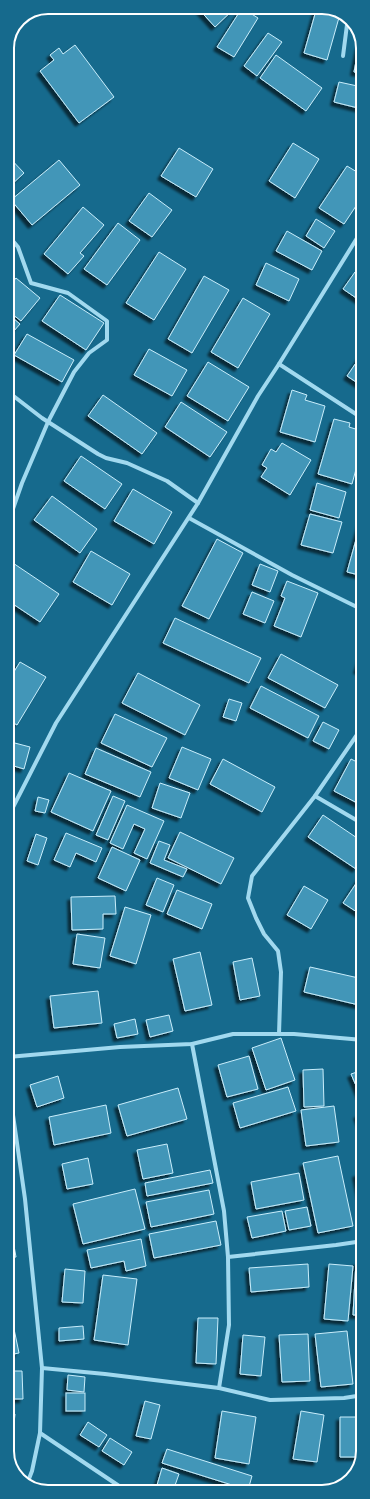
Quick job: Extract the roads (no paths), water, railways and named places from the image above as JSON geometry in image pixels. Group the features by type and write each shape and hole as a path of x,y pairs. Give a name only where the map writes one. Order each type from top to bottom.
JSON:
{"street":[{"path":"343,56 347,25"},
{"path":"14,805 56,723 189,518 258,396 280,364 356,240"},
{"path":"14,242 18,247 31,284 68,293 107,321 107,340 89,353 74,372 48,422 14,506"},
{"path":"280,364 356,414"},
{"path":"14,396 48,422 98,454 127,464 167,481 198,503"},
{"path":"189,518 292,574 356,606"},
{"path":"279,1034 281,972 278,951 264,934 256,918 248,898 250,883 252,876 315,796 356,736"},
{"path":"315,796 356,820"},
{"path":"14,1056 75,1050 192,1044 233,1034 294,1034 356,1039"},
{"path":"192,1044 224,1211 228,1257 229,1325 219,1388"},
{"path":"14,1122 25,1199 42,1368 40,1433 29,1479"},
{"path":"228,1257 356,1242"},
{"path":"42,1368 219,1388 270,1400 344,1398 356,1396"},
{"path":"40,1433 118,1485"}]}
